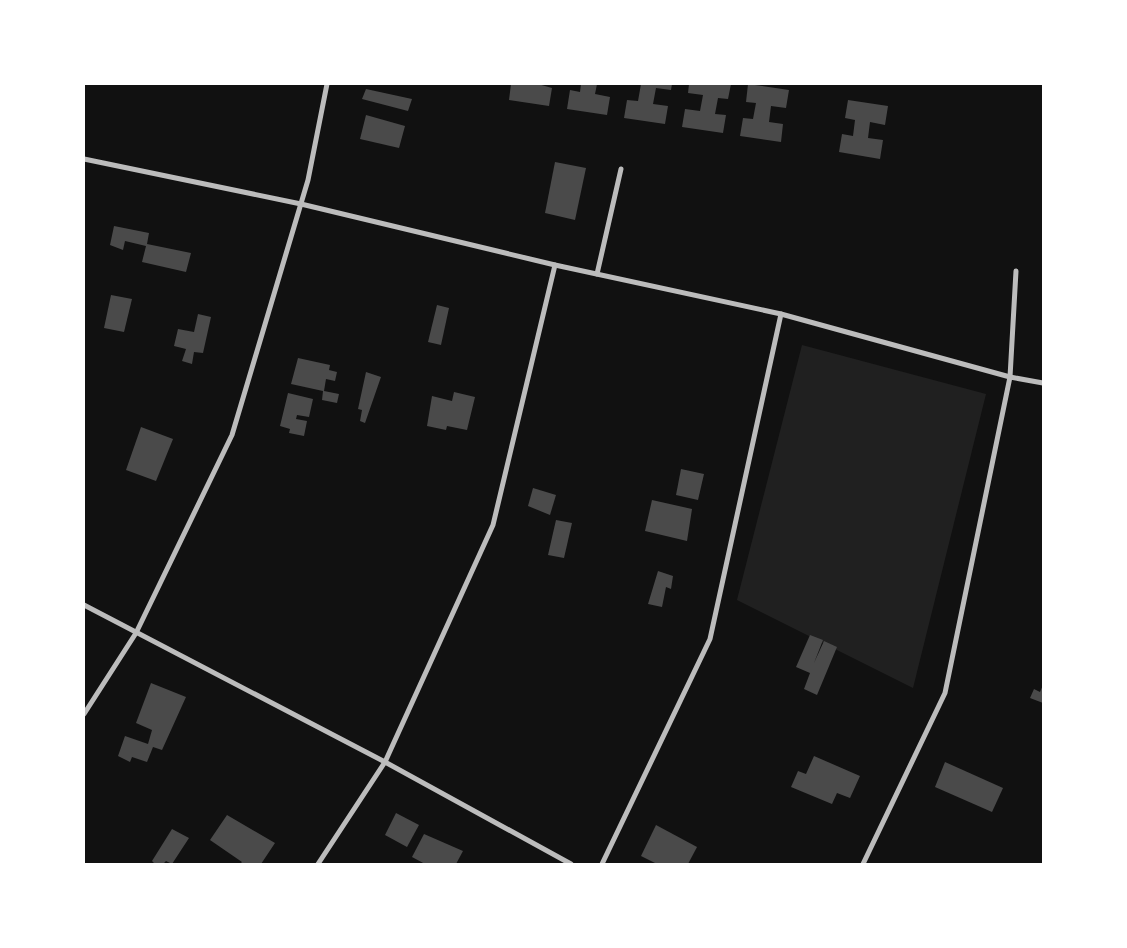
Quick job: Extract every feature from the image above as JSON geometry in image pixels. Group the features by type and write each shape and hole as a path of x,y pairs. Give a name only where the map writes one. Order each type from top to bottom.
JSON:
{"street":[{"path":"84,714 136,633 232,435 308,180 327,84"},
{"path":"84,159 301,204 555,265 781,314 1010,377 1043,383"},
{"path":"597,274 621,169"},
{"path":"318,864 385,762 493,525 555,265"},
{"path":"863,864 945,693 1010,377 1016,271"},
{"path":"602,864 710,639 781,314"},
{"path":"84,605 385,762 571,864"}],"shaded area":[{"path":"802,345 986,394 913,688 737,600"}],"building":[{"path":"511,84 538,84 552,88 549,106 509,100"},
{"path":"581,84 597,84 595,94 610,97 607,115 567,109 570,90 580,92"},
{"path":"641,84 672,84 671,90 656,88 653,104 668,106 665,124 624,118 627,100 638,101"},
{"path":"689,84 731,84 728,99 718,98 715,114 726,115 723,133 682,127 685,109 700,111 703,95 688,93"},
{"path":"748,84 789,90 786,108 771,106 769,122 783,124 781,142 740,136 743,118 753,119 756,103 746,102"},
{"path":"366,89 412,99 408,111 362,99"},
{"path":"848,100 888,106 885,125 870,122 868,138 883,140 880,159 839,152 842,134 853,136 855,120 845,118"},
{"path":"366,115 405,126 399,148 360,139"},
{"path":"555,162 586,168 575,220 545,213"},
{"path":"114,226 149,233 147,244 191,253 186,272 142,262 146,246 125,241 123,250 110,245"},
{"path":"111,295 132,299 124,332 104,328"},
{"path":"437,305 449,308 441,345 428,342"},
{"path":"198,314 211,317 203,353 194,352 192,364 182,361 186,349 174,346 178,329 194,332"},
{"path":"298,358 330,365 329,370 337,372 335,381 326,379 324,391 339,394 337,403 322,400 323,391 291,384"},
{"path":"366,372 381,377 365,423 360,421 362,410 358,409"},
{"path":"454,392 475,397 467,430 447,426 446,430 427,426 432,396 452,401"},
{"path":"288,393 313,399 309,417 297,415 296,419 307,421 304,436 289,433 290,429 280,426"},
{"path":"141,427 173,439 156,481 126,470"},
{"path":"681,469 704,474 698,500 676,495"},
{"path":"533,488 556,495 550,515 528,506"},
{"path":"652,500 692,509 687,541 645,531"},
{"path":"556,520 572,523 564,558 548,555"},
{"path":"658,571 673,576 671,589 666,587 662,607 648,604"},
{"path":"810,635 823,640 814,663 824,641 837,647 817,695 804,689 810,673 796,667"},
{"path":"151,683 186,697 162,750 153,747 147,762 132,757 130,762 118,756 125,736 148,744 152,730 136,723"},
{"path":"1043,685 1043,703 1030,698 1034,689 1040,692"},
{"path":"814,756 860,776 850,798 837,793 832,804 791,787 798,771 806,774"},
{"path":"945,762 1003,788 992,812 935,787"},
{"path":"396,813 419,825 407,847 385,835"},
{"path":"227,815 275,843 261,864 240,864 242,862 210,840"},
{"path":"656,825 697,847 688,864 657,864 641,856"},
{"path":"172,829 189,838 172,864 166,861 163,864 155,864 152,861"},
{"path":"424,834 463,851 456,864 425,864 412,857"}]}
